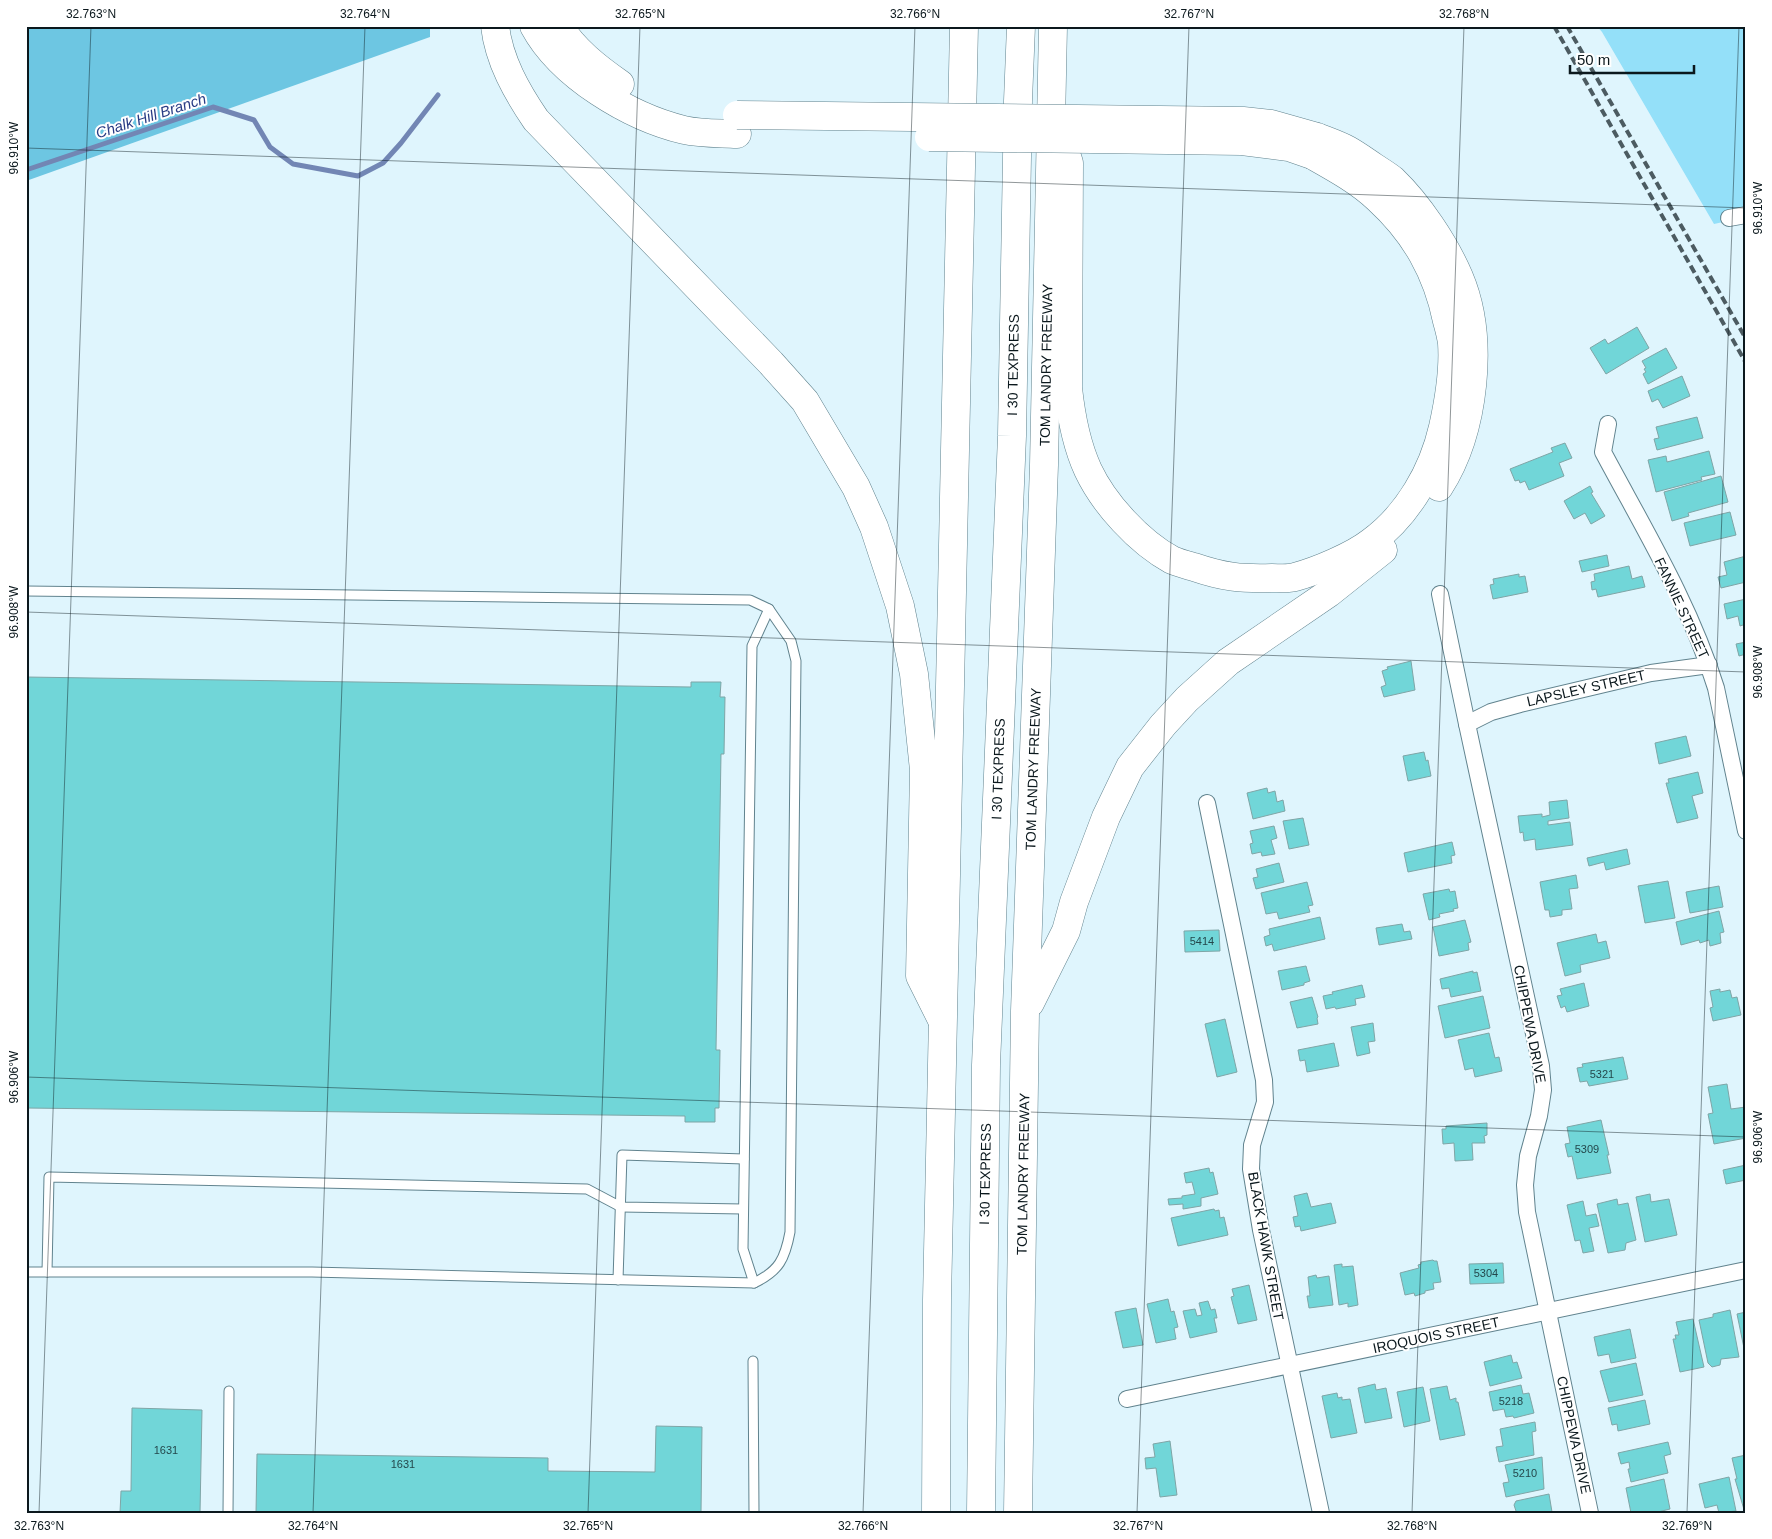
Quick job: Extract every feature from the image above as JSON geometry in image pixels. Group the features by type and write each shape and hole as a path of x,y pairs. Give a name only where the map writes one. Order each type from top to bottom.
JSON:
{"highway":[{"path":"495,26 505,66 520,96 536,120 771,363 805,401 856,487 874,527 900,606 914,674 924,770 920,976 943,1022"},
{"path":"534,26 555,54 577,76 630,110 684,130 703,133 737,124"},
{"path":"558,26 579,52 601,71 639,96 662,106 685,112 705,114 737,124 1242,141 1289,147 1314,146 1348,150 1392,179 1425,218 1444,247 1460,278 1468,307 1474,341 1470,400 1464,430 1443,480 1427,506 1375,558 1329,593 1228,662 1186,699 1163,725 1130,767 1106,817 1074,902 1066,931 1025,1011"},
{"path":"936,1513 937,1300 964,26"},
{"name":"I 30 TEXPRESS","path":"981,1513 986,1065 1012,436 1020,26"},
{"name":"TOM LANDRY FREEWAY","path":"1018,1513 1025,1011 1044,464 1053,26"},
{"path":"1050,101 1069,163 1068,388 1071,421 1088,470 1114,510 1147,542 1173,560 1221,576 1248,579 1293,578 1339,560 1371,543 1392,524 1414,496 1429,470 1440,438 1450,396 1452,343 1442,296 1429,264 1404,227 1378,198 1346,174 1314,146"}],"street":[{"path":"1729,218 1746,215"},
{"name":"FANNIE STREET","path":"1608,424 1602,452 1674,584 1694,626 1716,688 1746,832"},
{"name":"CHIPPEWA DRIVE","path":"1440,594 1541,1066 1543,1090 1540,1116 1528,1156 1525,1185 1527,1212 1590,1513"},
{"name":"LAPSLEY STREET","path":"1467,724 1491,712 1520,704 1651,673 1708,665"},
{"name":"BLACK HAWK STREET","path":"1207,803 1264,1080 1265,1102 1252,1145 1251,1169 1260,1230 1321,1513"},
{"name":"IROQUOIS STREET","path":"1127,1399 1746,1270"}],"lane":[{"path":"26,590 750,600 769,609 791,641 796,661 790,1232 781,1262 768,1276 754,1283 312,1272 26,1272"},
{"path":"754,1283 743,1249 752,646 769,609"},
{"path":"618,1280 622,1155 744,1159"},
{"path":"46,1272 49,1177 587,1189 621,1207 743,1210"},
{"path":"753,1361 754,1513"},
{"path":"228,1513 229,1391"}],"shaded area":[{"path":"26,26 430,26 430,37 26,181"},
{"path":"1597,26 1746,26 1746,217 1714,224"}],"building":[{"path":"1637,327 1649,348 1606,374 1590,348 1605,339 1608,344"},
{"path":"1666,348 1677,368 1648,384 1643,374 1646,372 1644,369 1646,368 1642,361"},
{"path":"1682,376 1690,396 1663,408 1658,399 1652,402 1648,391"},
{"path":"1697,417 1703,438 1657,450 1654,439 1659,438 1656,427"},
{"path":"1565,443 1572,458 1559,463 1564,476 1529,490 1525,481 1520,483 1519,480 1515,481 1510,469 1553,452 1551,448"},
{"path":"1709,451 1715,474 1701,477 1702,480 1656,492 1648,460 1666,456 1667,462"},
{"path":"1721,476 1728,502 1688,513 1689,516 1672,521 1664,492"},
{"path":"1590,486 1593,492 1591,493 1605,516 1591,524 1585,513 1574,519 1564,501"},
{"path":"1730,512 1736,535 1690,546 1684,523"},
{"path":"1607,555 1609,566 1582,572 1579,561"},
{"path":"1746,556 1746,582 1721,588 1718,577 1727,575 1724,562"},
{"path":"1629,566 1632,579 1642,576 1645,587 1598,597 1596,589 1592,590 1591,582 1595,581 1594,574"},
{"path":"1519,574 1519,577 1525,576 1528,592 1493,599 1490,585 1494,584 1493,579"},
{"path":"1746,599 1746,624 1740,626 1738,616 1727,619 1724,604"},
{"path":"1746,642 1746,654 1739,656 1736,644"},
{"path":"1411,661 1415,690 1384,697 1381,687 1386,685 1382,671 1388,669 1387,667"},
{"path":"26,677 691,687 691,682 721,682 720,697 725,697 724,754 721,754 716,1050 720,1050 719,1108 715,1108 715,1122 685,1122 685,1116 26,1108"},
{"path":"1686,736 1691,756 1659,764 1655,743"},
{"path":"1424,752 1426,761 1428,760 1431,776 1408,781 1403,756"},
{"path":"1698,772 1703,793 1692,796 1698,818 1677,823 1666,783 1669,783 1668,779"},
{"path":"1267,788 1268,793 1275,791 1277,802 1283,800 1285,811 1253,819 1247,793"},
{"path":"1567,800 1569,818 1548,821 1548,825 1570,822 1573,845 1536,850 1535,839 1524,841 1523,832 1520,833 1518,816 1542,814 1542,817 1550,815 1549,802"},
{"path":"1303,818 1309,845 1289,849 1283,821"},
{"path":"1274,826 1277,838 1271,840 1275,854 1262,856 1261,852 1252,854 1250,844 1253,843 1250,831"},
{"path":"1452,842 1455,855 1451,856 1452,863 1408,872 1404,853"},
{"path":"1627,849 1630,864 1606,870 1604,862 1589,866 1587,858"},
{"path":"1279,863 1284,882 1256,889 1253,878 1258,877 1256,869"},
{"path":"1576,875 1578,888 1569,889 1572,909 1562,910 1562,915 1550,917 1549,910 1545,910 1540,882"},
{"path":"1668,881 1675,918 1645,923 1638,886"},
{"path":"1307,882 1313,905 1308,906 1310,912 1279,919 1277,912 1266,914 1261,893"},
{"path":"1719,886 1723,907 1690,913 1686,892"},
{"path":"1449,889 1450,892 1455,891 1458,908 1453,909 1454,911 1439,914 1440,917 1429,920 1423,894"},
{"path":"1719,911 1724,932 1720,933 1721,943 1710,946 1709,940 1700,943 1699,940 1681,945 1676,922"},
{"path":"1320,917 1325,939 1274,951 1272,944 1266,946 1264,937 1270,935 1269,929"},
{"path":"1465,920 1471,942 1468,943 1469,950 1439,956 1433,927"},
{"path":"1402,924 1404,932 1410,931 1412,939 1379,945 1376,928"},
{"path":"1219,930 1220,951 1185,952 1184,931"},
{"path":"1596,934 1598,943 1606,941 1610,958 1580,965 1581,972 1565,976 1557,943"},
{"path":"1306,966 1310,981 1304,983 1304,985 1282,990 1278,971"},
{"path":"1473,971 1473,973 1477,972 1481,991 1451,997 1449,988 1442,989 1440,979"},
{"path":"1584,983 1589,1006 1567,1012 1565,1006 1561,1008 1557,996 1562,995 1560,989"},
{"path":"1362,985 1365,997 1355,999 1356,1005 1326,1009 1323,996"},
{"path":"1720,989 1720,992 1730,990 1732,998 1737,997 1741,1015 1713,1021 1710,1008 1713,1007 1710,991"},
{"path":"1483,996 1490,1028 1445,1038 1438,1006"},
{"path":"1312,997 1318,1017 1318,1024 1297,1028 1290,1002"},
{"path":"1225,1019 1237,1072 1217,1077 1205,1024"},
{"path":"1373,1023 1375,1041 1368,1042 1370,1053 1357,1056 1351,1027"},
{"path":"1489,1033 1495,1058 1499,1057 1502,1071 1475,1077 1473,1068 1465,1070 1458,1040"},
{"path":"1334,1043 1339,1066 1307,1072 1305,1060 1300,1061 1298,1050"},
{"path":"1623,1057 1628,1079 1589,1086 1587,1081 1580,1082 1577,1068 1583,1067 1582,1064"},
{"path":"1727,1084 1731,1109 1746,1107 1746,1138 1714,1144 1708,1114 1713,1113 1708,1087"},
{"path":"1601,1120 1611,1173 1577,1179 1572,1156 1568,1157 1565,1144 1570,1143 1567,1127"},
{"path":"1487,1123 1487,1135 1484,1136 1485,1143 1472,1143 1473,1160 1455,1161 1454,1143 1443,1144 1442,1129 1446,1129 1446,1126"},
{"path":"1746,1165 1746,1180 1726,1184 1723,1170"},
{"path":"1209,1168 1210,1173 1213,1172 1218,1194 1201,1198 1201,1206 1183,1209 1183,1204 1169,1205 1168,1199 1182,1198 1182,1196 1195,1194 1192,1182 1186,1183 1184,1173"},
{"path":"1307,1193 1311,1207 1331,1203 1336,1223 1301,1231 1300,1226 1295,1227 1293,1217 1298,1216 1294,1196"},
{"path":"1650,1194 1651,1202 1669,1199 1677,1235 1645,1242 1636,1197"},
{"path":"1617,1199 1618,1205 1628,1203 1636,1240 1626,1243 1625,1250 1608,1253 1597,1204"},
{"path":"1583,1201 1586,1216 1596,1214 1599,1226 1589,1228 1594,1251 1583,1253 1580,1240 1575,1241 1567,1205"},
{"path":"1214,1209 1215,1211 1219,1210 1220,1218 1224,1217 1228,1235 1178,1246 1171,1218"},
{"path":"1437,1261 1441,1282 1433,1283 1434,1289 1425,1291 1425,1293 1415,1296 1414,1293 1405,1295 1400,1273 1419,1268 1418,1265 1421,1262"},
{"path":"1503,1263 1504,1283 1470,1284 1469,1264"},
{"path":"1342,1264 1342,1267 1353,1266 1358,1305 1348,1307 1348,1303 1339,1305 1334,1265"},
{"path":"1316,1275 1317,1278 1329,1276 1333,1305 1309,1308 1307,1296 1310,1296 1308,1277"},
{"path":"1249,1285 1257,1320 1238,1324 1231,1297 1234,1296 1232,1289"},
{"path":"1168,1299 1171,1312 1174,1311 1178,1327 1174,1328 1176,1339 1156,1343 1147,1304"},
{"path":"1208,1301 1211,1310 1215,1309 1217,1318 1214,1318 1217,1332 1190,1338 1183,1311 1195,1309 1197,1316 1202,1315 1199,1303"},
{"path":"1136,1308 1143,1345 1123,1348 1115,1312"},
{"path":"1730,1310 1739,1357 1721,1359 1720,1365 1712,1367 1708,1363 1699,1320"},
{"path":"1746,1312 1746,1353 1745,1353 1737,1314"},
{"path":"1693,1319 1704,1367 1680,1372 1673,1339 1676,1339 1675,1335 1679,1335 1676,1322"},
{"path":"1630,1329 1636,1358 1611,1363 1609,1354 1598,1356 1594,1337"},
{"path":"1511,1355 1513,1363 1517,1362 1522,1378 1490,1386 1484,1362"},
{"path":"1636,1363 1643,1395 1609,1402 1600,1371"},
{"path":"1375,1384 1376,1390 1386,1388 1392,1418 1365,1423 1358,1388"},
{"path":"1521,1385 1523,1394 1529,1393 1534,1413 1514,1418 1513,1416 1506,1417 1504,1409 1493,1411 1489,1392"},
{"path":"1447,1386 1450,1400 1456,1398 1456,1402 1458,1402 1465,1435 1440,1440 1430,1389"},
{"path":"1423,1387 1430,1421 1404,1427 1397,1392"},
{"path":"1337,1393 1338,1398 1342,1397 1342,1400 1350,1399 1357,1433 1331,1438 1322,1396"},
{"path":"1645,1400 1650,1424 1618,1431 1617,1424 1612,1425 1608,1408"},
{"path":"132,1408 202,1410 200,1513 120,1513 121,1491 131,1491"},
{"path":"1535,1422 1536,1431 1532,1432 1534,1455 1499,1462 1496,1447 1503,1446 1500,1429"},
{"path":"656,1426 702,1427 701,1513 256,1513 257,1454 548,1458 548,1471 655,1472"},
{"path":"1170,1441 1177,1495 1160,1497 1156,1468 1146,1469 1145,1458 1155,1457 1153,1444"},
{"path":"1668,1442 1671,1454 1664,1456 1668,1473 1631,1482 1628,1469 1630,1469 1629,1462 1621,1464 1618,1453"},
{"path":"1746,1455 1745,1513 1735,1479 1737,1479 1732,1458"},
{"path":"1542,1457 1544,1489 1506,1497 1503,1483 1509,1482 1505,1465"},
{"path":"1729,1477 1736,1511 1719,1513 1717,1505 1705,1508 1699,1484"},
{"path":"1664,1479 1670,1509 1654,1513 1631,1513 1626,1488"},
{"path":"1549,1494 1552,1512 1517,1513 1514,1505 1516,1501"}],"waterway":[{"name":"Chalk Hill Branch","path":"26,170 213,107 254,120 270,147 293,164 358,176 383,163 438,95"}],"railway":[{"path":"1554,26 1746,363"},
{"path":"1567,26 1746,339"}]}
